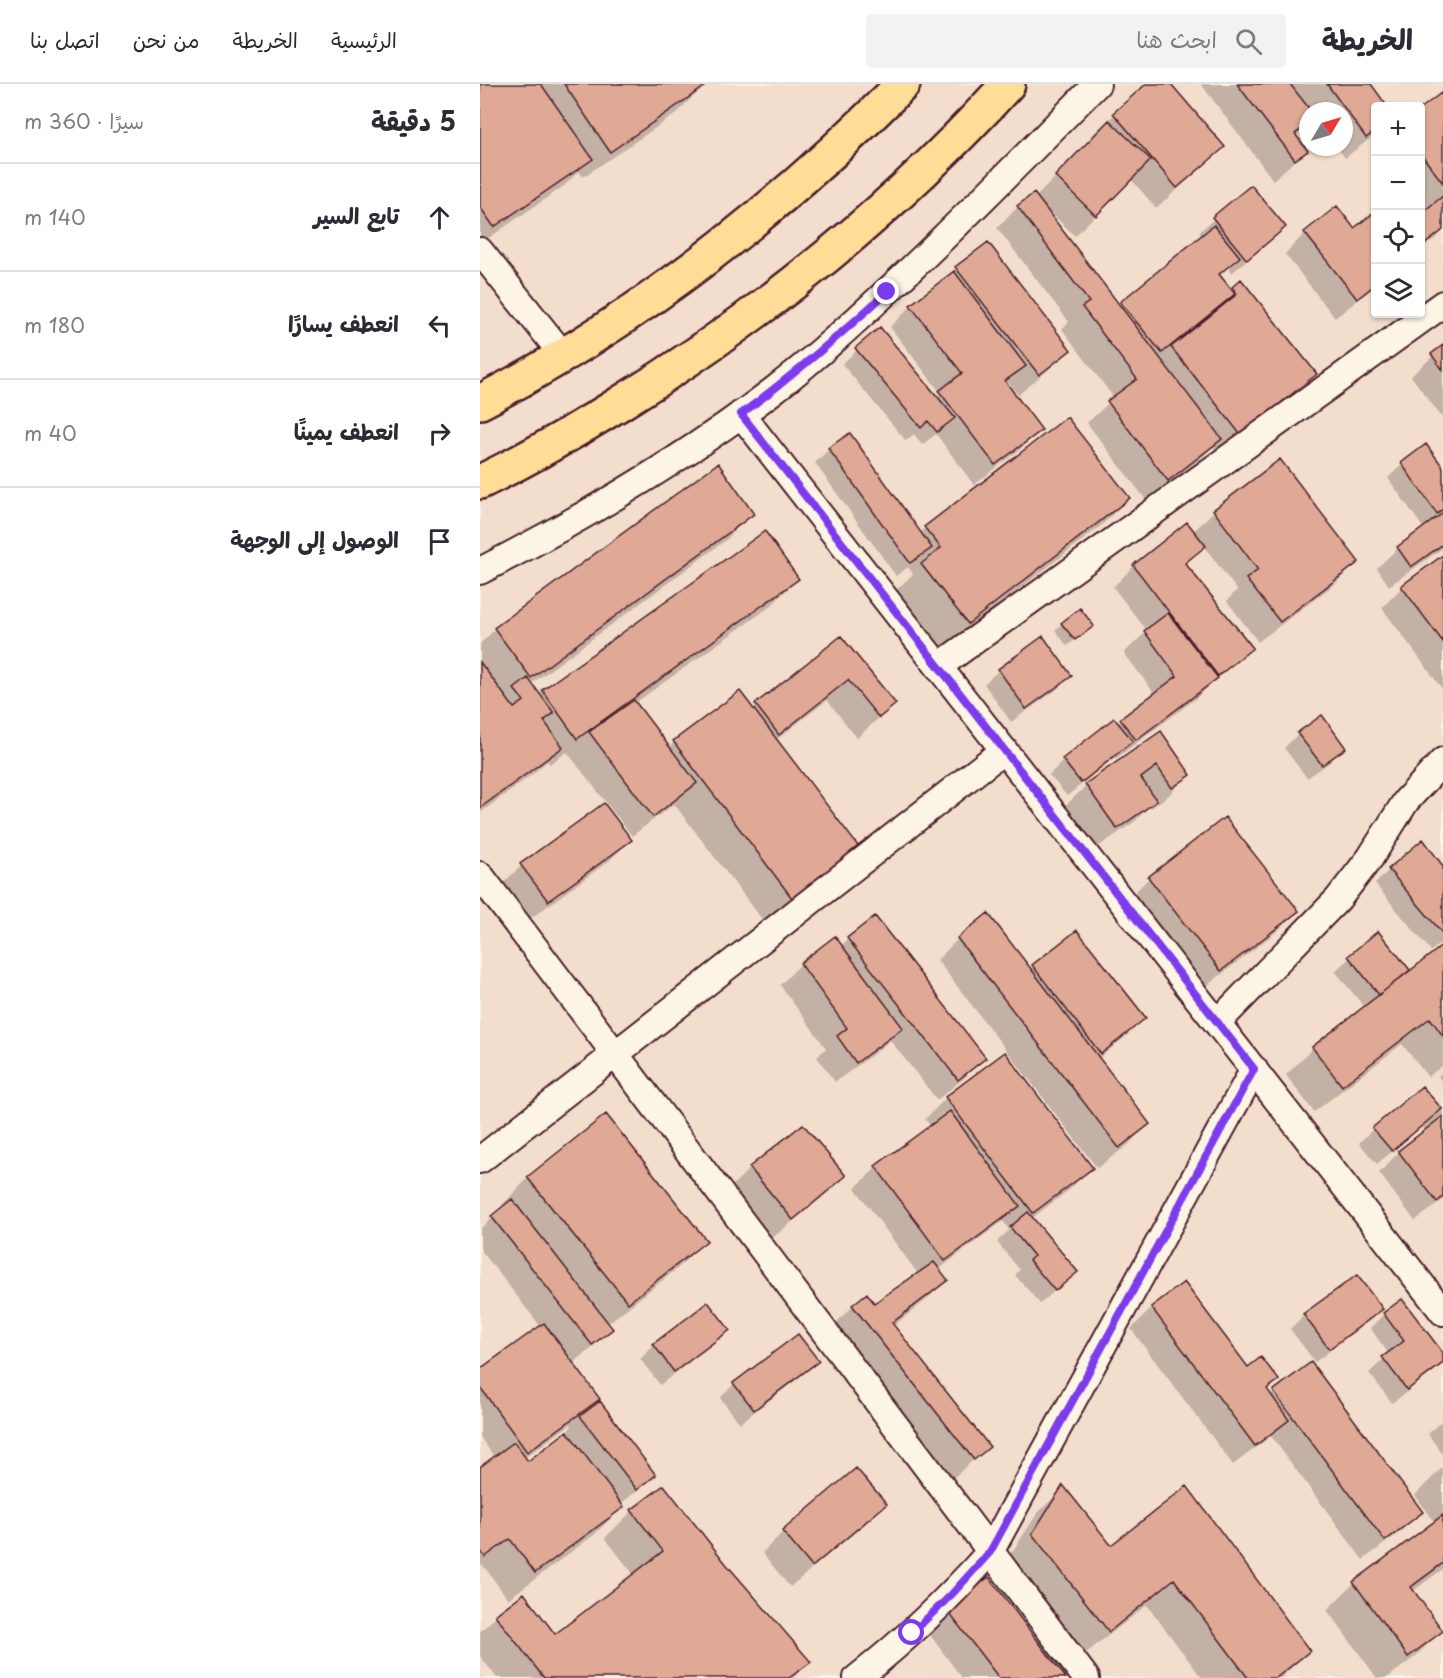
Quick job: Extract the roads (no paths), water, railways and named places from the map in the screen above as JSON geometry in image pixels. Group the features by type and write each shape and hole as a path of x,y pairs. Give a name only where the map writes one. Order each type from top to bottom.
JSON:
{"main road":[{"path":"480,402 563,355 643,304 720,247 794,187 903,84"},
{"path":"480,482 589,422 666,375 750,316 830,253 907,186 981,114 1008,84"}],"street":[{"path":"480,571 605,502 741,414 775,389 887,292 1097,84"},
{"path":"480,251 563,355"},
{"path":"939,666 1443,304"},
{"path":"741,414 1443,1312"},
{"path":"480,1160 1005,750"},
{"path":"1218,1022 1338,899 1370,858 1406,801 1443,760"},
{"path":"480,875 1086,1678"},
{"path":"858,1678 912,1633 990,1552 1254,1069"}]}
